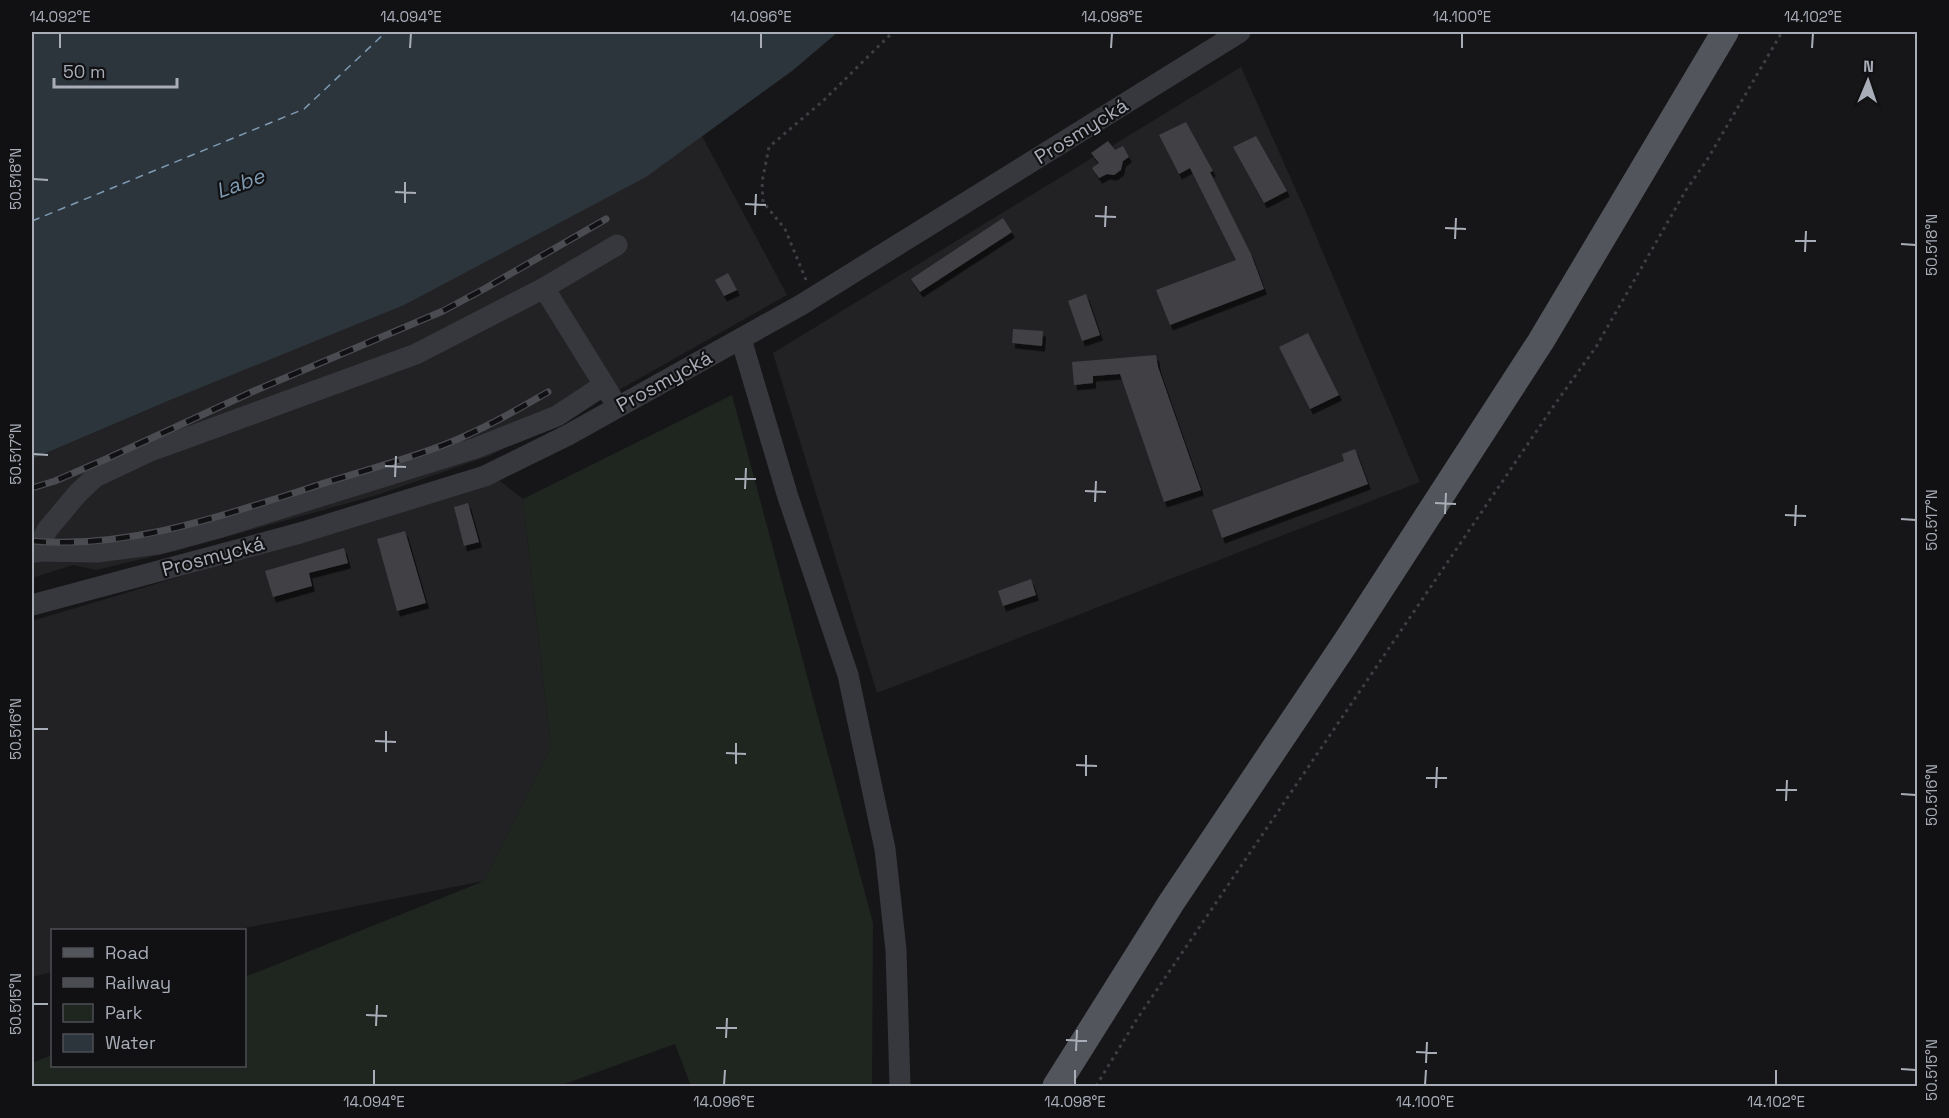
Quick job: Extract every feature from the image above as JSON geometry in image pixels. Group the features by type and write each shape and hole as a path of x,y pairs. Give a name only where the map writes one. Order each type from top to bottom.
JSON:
{"main road":[{"path":"1056,1086 1170,903 1346,642 1541,341 1725,32"}],"street":[{"name":"Prosmycká","path":"32,605 300,533 485,476 568,435 801,306 1240,32"},
{"path":"34,552 47,530 78,493 95,477 148,452 416,354 544,288 617,245"},
{"path":"544,288 617,406"},
{"path":"741,339 788,497 848,675 883,837 896,950 900,1086"},
{"path":"34,552 98,552 158,544 221,527 476,448 557,416 604,386"}],"path":[{"path":"801,306 806,280 785,229 763,202 762,182 769,147 824,100 893,32"},
{"path":"1096,1086 1137,1019 1542,424 1586,363 1686,190 1707,160 1782,32"}],"shaded area":[{"path":"1241,67 1305,210 1420,482 877,693 773,353"},
{"path":"702,136 787,295 594,404 489,456 377,495 176,551 96,570 73,565 32,578 32,459 175,398 646,176"},
{"path":"500,481 523,499 551,748 484,881 240,929 51,929 51,972 32,977 32,621"}],"green space":[{"path":"732,395 873,923 872,1086 691,1086 675,1044 559,1086 32,1086 32,1063 51,1055 51,1067 246,1067 246,977 484,881 551,748 523,499"}],"water":[{"name":"Labe","path":"32,32 838,32 792,71 646,177 404,305 32,459"}],"building":[{"path":"1186,122 1213,171 1210,172 1251,254 1264,289 1170,325 1156,290 1236,260 1190,168 1179,174 1159,135"},
{"path":"1256,136 1287,191 1264,203 1233,147"},
{"path":"1108,141 1115,150 1123,146 1129,157 1123,161 1121,170 1114,175 1107,174 1099,178 1092,168 1099,163 1091,153"},
{"path":"1003,218 1012,232 920,292 911,279"},
{"path":"728,273 737,290 724,296 715,280"},
{"path":"1086,294 1100,335 1082,341 1068,301"},
{"path":"1013,329 1043,331 1042,346 1012,343"},
{"path":"1308,333 1339,395 1310,409 1279,347"},
{"path":"1156,355 1158,367 1201,490 1164,502 1120,374 1093,376 1093,383 1074,385 1072,362"},
{"path":"1355,449 1368,484 1222,538 1212,510 1344,461 1342,454"},
{"path":"468,503 479,542 464,546 454,507"},
{"path":"405,531 426,603 397,611 377,539"},
{"path":"344,548 348,563 309,573 312,586 273,597 265,571"},
{"path":"1031,579 1036,595 1003,606 998,591"}],"ferry route":[{"path":"32,221 304,109 386,32"}],"railway":[{"path":"32,488 55,481 254,391 443,311 606,219"},
{"path":"32,541 102,540 136,536 203,521 446,444 511,413 548,392"}]}
